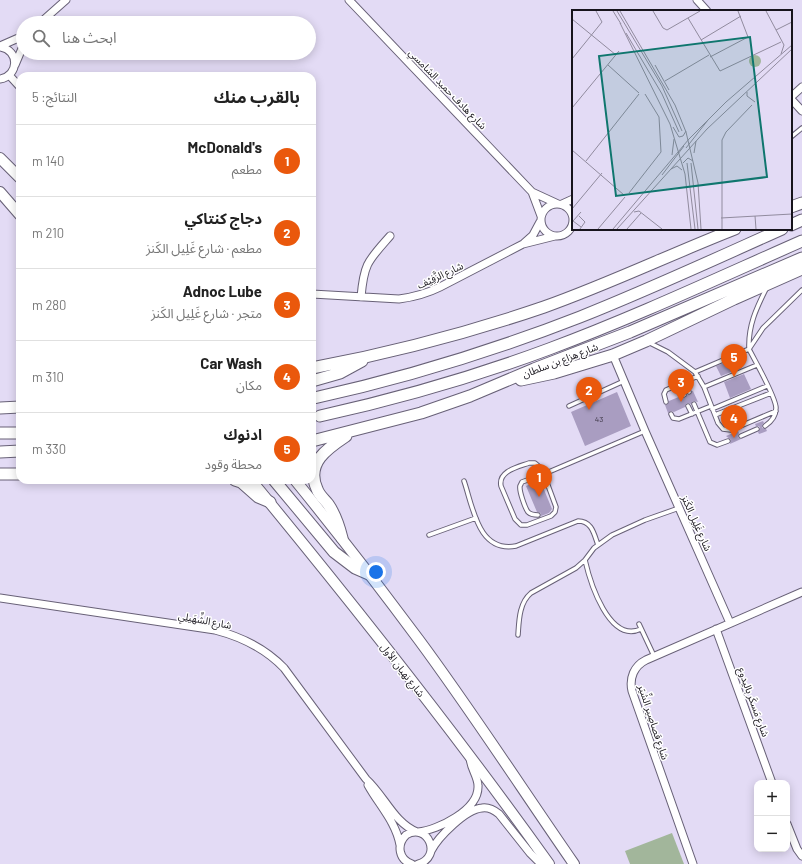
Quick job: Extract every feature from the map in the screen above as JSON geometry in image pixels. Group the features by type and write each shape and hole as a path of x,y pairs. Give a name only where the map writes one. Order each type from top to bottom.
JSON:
{"main road":[{"path":"0,158 16,174"},
{"path":"0,192 16,210"},
{"path":"792,207 802,203"},
{"path":"792,225 802,220"},
{"path":"316,367 368,357 417,345 544,307 733,230"},
{"path":"316,397 424,370 522,339 618,301 780,230"},
{"name":"شارع هزاع بن سلطان","path":"320,416 358,408 434,387 542,352 626,319 802,241"},
{"name":"شارع هزاع بن سلطان","path":"316,439 355,431 421,413 464,398 630,332 802,258"},
{"path":"495,386 554,373 613,355 802,270"},
{"path":"316,380 340,373 368,357"},
{"path":"316,362 347,361"},
{"path":"316,373 347,361"},
{"path":"0,408 16,407"},
{"path":"316,464 330,446 355,431"},
{"path":"0,433 16,433"},
{"path":"0,452 16,451"},
{"path":"0,474 16,474"},
{"path":"243,484 258,497 270,502"},
{"name":"شارع نهيان الأول","path":"254,484 337,586 470,757 549,864"},
{"path":"277,484 334,552 355,568 371,575"},
{"path":"298,484 371,575 452,686 574,864"},
{"path":"316,484 317,490 335,517 342,538"}],"street":[{"path":"48,16 66,0"},
{"name":"شارع هادف حميد الشامسي","path":"349,0 532,192 560,204"},
{"path":"697,0 706,10"},
{"path":"0,46 16,39"},
{"path":"0,46 11,52 15,60 15,65"},
{"path":"0,79 9,75 17,60"},
{"path":"9,75 16,83"},
{"path":"792,97 802,87"},
{"path":"792,99 802,112"},
{"name":"شارع هادف حميد الشامسي","path":"532,192 541,219"},
{"path":"572,199 547,207 541,219 545,232 556,236 567,233 572,223"},
{"path":"560,204 568,208 572,217"},
{"name":"شارع الزَّفِيْف","path":"523,244 533,234 541,219"},
{"path":"361,297 363,277 366,267 371,257 390,236"},
{"name":"شارع الزَّفِيْف","path":"316,294 399,299 413,298 427,294 523,244 556,236"},
{"name":"شارع غَلِيل الكَنز","path":"613,355 730,623"},
{"name":"شارع قصاصِير الشِّيَر","path":"693,864 631,686 635,669 642,662 654,656 802,592"},
{"name":"شارع الشِّهَيلِي","path":"0,598 215,630 249,642 268,653 284,668 366,779 402,823 429,839 431,843 431,851"},
{"name":"شارع مَسكَر باليدوع","path":"716,629 771,780"},
{"path":"400,845 406,835 432,830 473,803 477,796 478,787 477,778 471,766 470,757"},
{"name":"شارع الشِّهَيلِي","path":"366,779 371,790 393,824 400,845 399,849 402,858 412,864"},
{"path":"418,864 428,859 438,839 447,830 473,810 484,808 492,809 499,814 540,864"},
{"path":"790,832 797,849 802,856"}],"lane":[{"path":"792,136 802,128"},
{"path":"765,426 773,418 776,411 776,403 748,349 749,330 752,319 768,284"},
{"path":"695,372 748,349 763,328 802,290"},
{"path":"646,341 668,352 695,372 704,387 719,425 723,429 728,430 776,411"},
{"path":"704,387 757,365"},
{"path":"666,402 664,396 665,391 698,376"},
{"path":"569,406 624,381"},
{"path":"684,382 689,392"},
{"path":"679,384 684,395"},
{"path":"671,414 673,418 677,419 712,408 767,386"},
{"path":"715,415 771,393"},
{"path":"694,404 710,442 717,445 728,441"},
{"path":"688,406 692,414"},
{"path":"741,436 757,429"},
{"path":"538,515 533,515 528,512 520,491 522,482 645,431"},
{"path":"529,463 538,464 542,469 555,504 556,510 551,516 527,525 521,525 515,519 500,483 502,477 505,473 529,463"},
{"path":"464,480 482,533 486,538 497,545 503,547 516,546 578,521 585,522 591,527 598,545"},
{"path":"552,509 555,504"},
{"path":"518,635 522,607 528,596 576,568 598,545 612,535 628,527 679,508"},
{"path":"429,535 476,518"},
{"path":"585,560 596,594 615,625 626,632 634,632 641,629"},
{"path":"639,624 654,656"}],"green space":[{"path":"672,833 684,864 630,864 625,851"}],"building":[{"path":"737,358 742,368 721,376 716,366"},
{"path":"744,374 751,389 730,398 724,382"},
{"path":"692,391 698,402 693,401 691,404 687,403 685,407 668,413 665,405 668,404 669,401 681,396 685,398 687,395 691,394"},
{"path":"617,392 631,426 585,446 571,412"},
{"path":"763,421 764,423 762,428 766,429 767,431 759,434 758,432 760,428 755,424"},
{"path":"738,431 738,437 741,439 730,444 731,440 726,436"},
{"path":"540,480 552,509 549,513 541,516 541,513 537,512 526,486"}],"place":[{"name":"ادنوك","path":"734,377"},
{"name":"Adnoc Lube","path":"681,402"},
{"name":"دجاج كنتاكي","path":"589,410"},
{"name":"Car Wash","path":"734,438"},
{"name":"McDonald's","path":"539,497"}]}
